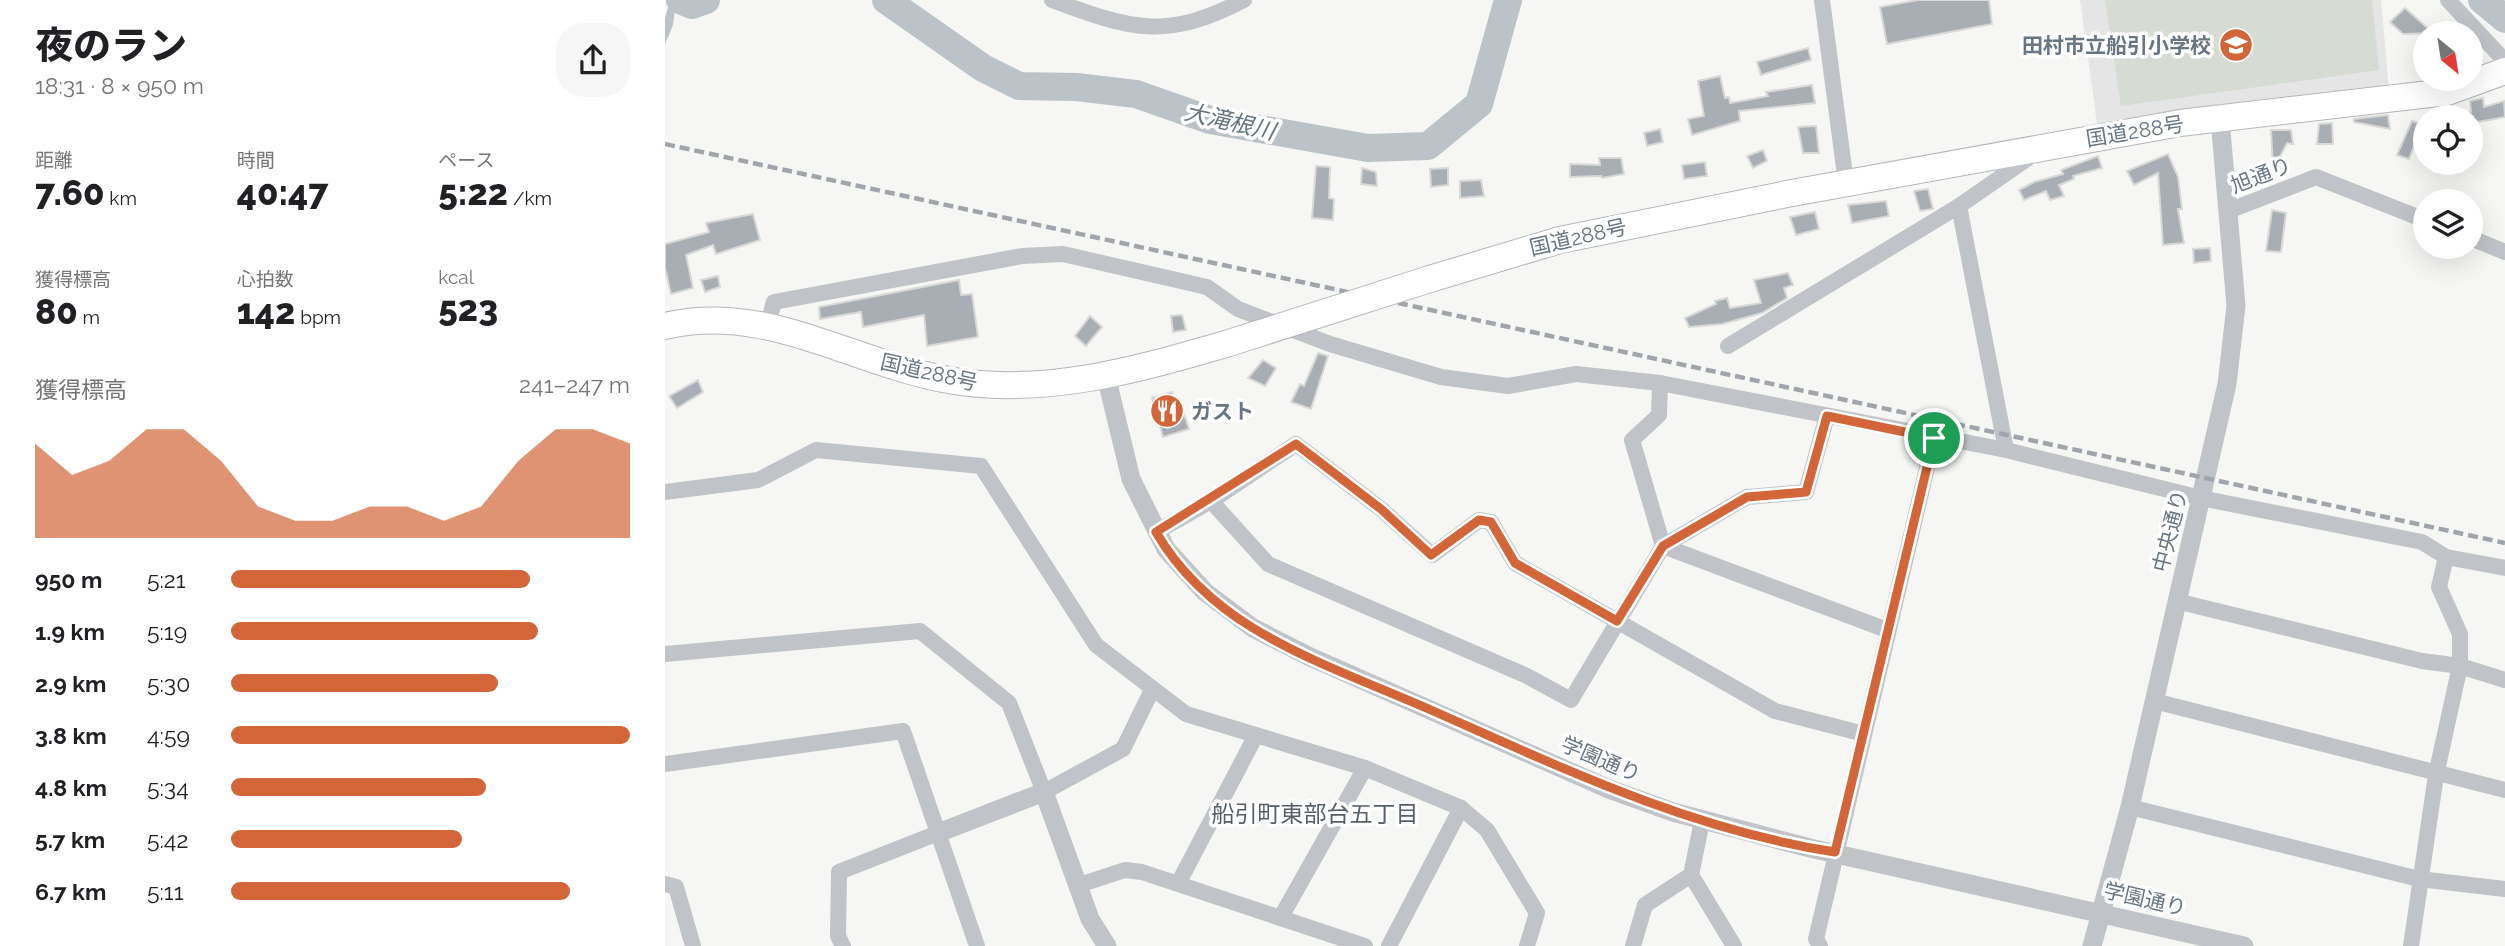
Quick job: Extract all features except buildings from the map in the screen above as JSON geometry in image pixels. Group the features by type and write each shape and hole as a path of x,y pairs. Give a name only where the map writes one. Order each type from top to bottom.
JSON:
{"highway":[{"name":"国道288号","path":"665,326 688,320 739,320 953,380 1000,387 1106,376 1229,343 1560,240 2044,147 2220,119 2447,92 2490,79 2505,71"}],"street":[{"path":"1052,0 1114,23 1149,28 1194,21 1244,0"},
{"path":"1822,0 1846,183"},
{"path":"2448,0 2505,61"},
{"name":"中央通り","path":"2092,946 2130,807 2176,601 2218,432 2233,342 2236,283 2220,119"},
{"path":"1728,346 1959,206 2044,147"},
{"name":"旭通り","path":"2228,211 2316,177 2413,215"},
{"path":"1959,206 2006,450"},
{"path":"2483,243 2505,253"},
{"path":"767,327 774,302 1010,258 1063,254 1207,286 1238,309 1330,344 1441,377 1508,386 1576,374 1660,383 2006,450 2201,498 2423,542 2446,557 2505,568"},
{"name":"学園通り","path":"1106,376 1131,479 1156,532 1166,549 1205,592 1252,628 1308,656 1597,783 1702,821 2244,946"},
{"path":"1660,383 1659,415 1632,440 1663,546"},
{"path":"1211,500 1268,564 1527,676 1571,700 1663,546 1747,497 1806,492 1827,416"},
{"path":"1820,946 1816,939 1835,852 1934,438"},
{"path":"1156,532 1211,500 1296,444 1381,509 1431,555 1479,520 1491,522 1515,563 1775,711 1864,734"},
{"path":"665,492 758,480 816,450 981,466 1096,645 1152,690 1186,714 1365,768 1461,808 1487,830 1537,913 1527,946"},
{"path":"1663,546 1887,630"},
{"path":"2411,946 2419,879 2437,775 2461,666 2460,634 2439,587 2446,557"},
{"path":"2176,601 2422,661 2461,666 2505,680"},
{"path":"665,654 920,631 1009,704 1090,919 1107,946"},
{"path":"843,946 838,936 839,872 1044,792 1123,749 1152,690"},
{"path":"2154,701 2437,775 2505,790"},
{"path":"665,764 903,732 977,946"},
{"path":"1179,883 1255,737"},
{"path":"1281,917 1365,768"},
{"path":"2130,807 2419,879 2505,889"},
{"path":"1389,946 1461,808"},
{"path":"1702,821 1691,875 1734,946"},
{"path":"1079,885 1125,870 1179,883 1365,946"},
{"path":"1633,946 1646,905 1691,875"},
{"path":"665,884 676,887 693,946"}],"shaded area":[{"path":"676,0 673,25 665,44 665,18 670,1"},
{"name":"田村市立船引小学校","path":"2080,0 2381,0 2389,89 2097,124"},
{"name":"田村市立船引小学校","path":"2105,0 2372,0 2379,70 2121,106"}],"waterway":[{"name":"大滝根川","path":"680,0 692,5 706,0"},
{"name":"大滝根川","path":"886,0 983,68 1019,86 1076,87 1136,94 1210,120 1368,148 1428,146 1479,104 1508,0"},
{"name":"大滝根川","path":"2482,0 2505,19"}],"railway":[{"path":"665,144 2505,543"}],"place":[{"name":"田村市立船引小学校","path":"2236,45"},
{"name":"ガスト","path":"1167,411"}],"district":[{"name":"船引町東部台五丁目","path":"1315,813"}],"route":[{"path":"1827,416 1934,438 1835,852 1741,832 1673,813 1609,789 1308,656 1252,628 1205,592 1166,549 1156,532 1211,500 1296,444 1381,509 1431,555 1479,520 1491,522 1515,563 1617,621 1663,546 1747,497 1806,492 1827,416"}]}
